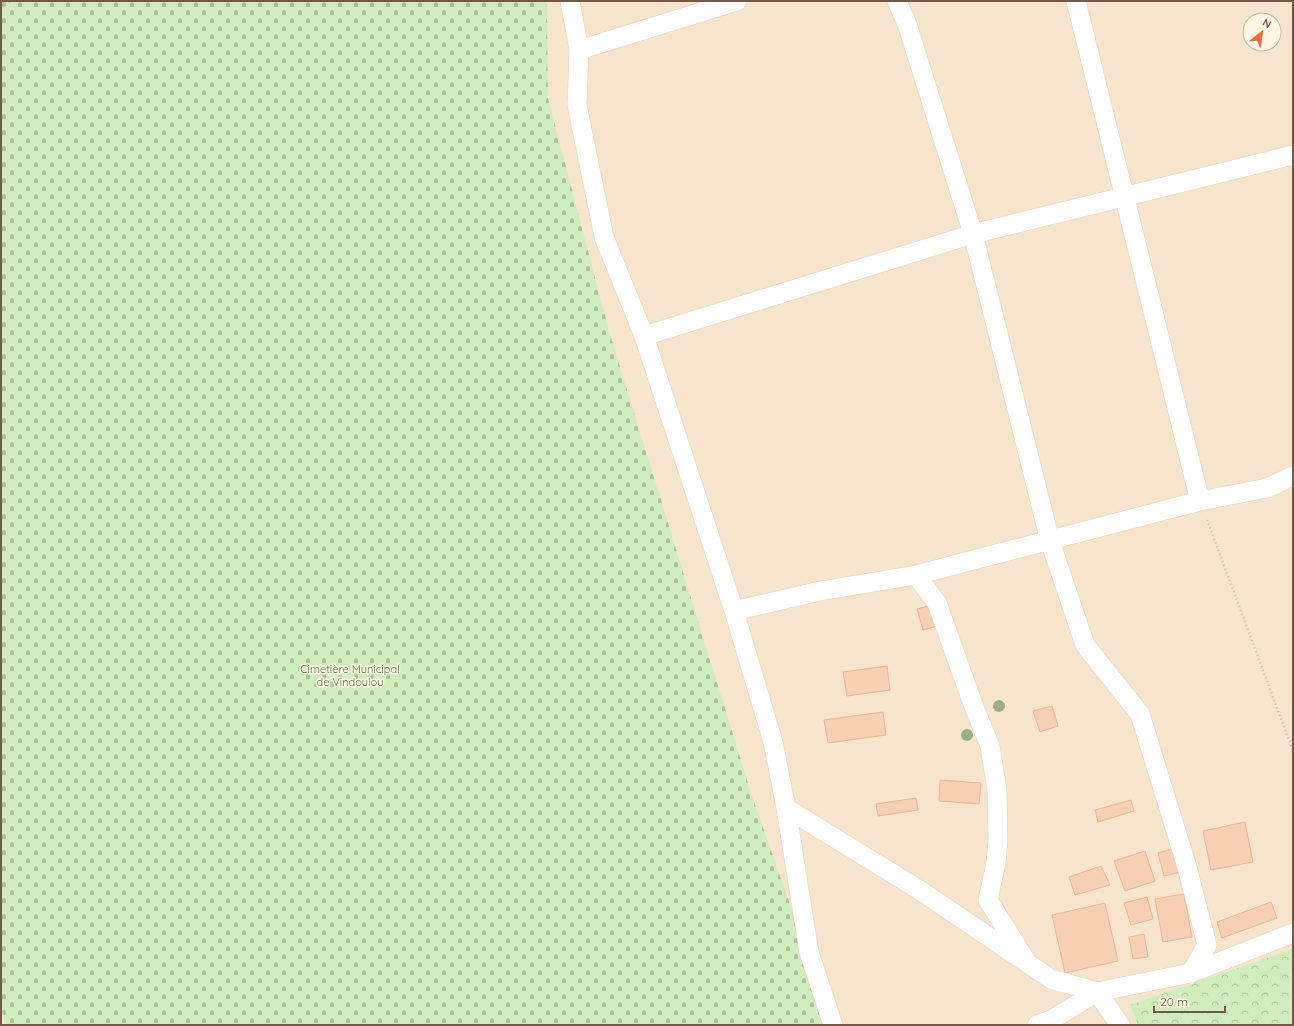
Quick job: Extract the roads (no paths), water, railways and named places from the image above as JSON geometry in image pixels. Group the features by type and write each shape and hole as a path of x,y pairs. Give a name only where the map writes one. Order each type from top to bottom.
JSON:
{"street":[{"path":"570,1 579,50 577,105 604,237 644,336 734,611 772,742 786,808 809,952 833,1025"},
{"path":"897,1 907,24 973,234 1050,541 1085,645 1140,714 1187,867 1207,945 1191,973"},
{"path":"1076,1 1200,501"},
{"path":"579,50 730,2"},
{"path":"644,336 973,234 1293,155"},
{"path":"734,611 820,591 916,575 1200,501 1267,488 1293,476"},
{"path":"916,575 937,603 974,707 990,746 997,790 998,840 996,863 988,900 1026,961"},
{"path":"786,808 921,891 1051,979 1097,992 1120,1025"},
{"path":"1037,1025 1051,1020 1097,992 1191,973 1293,933"}],"park label":[{"name":"Cimetière Municipal de Vindoulou","path":"350,675"}]}
